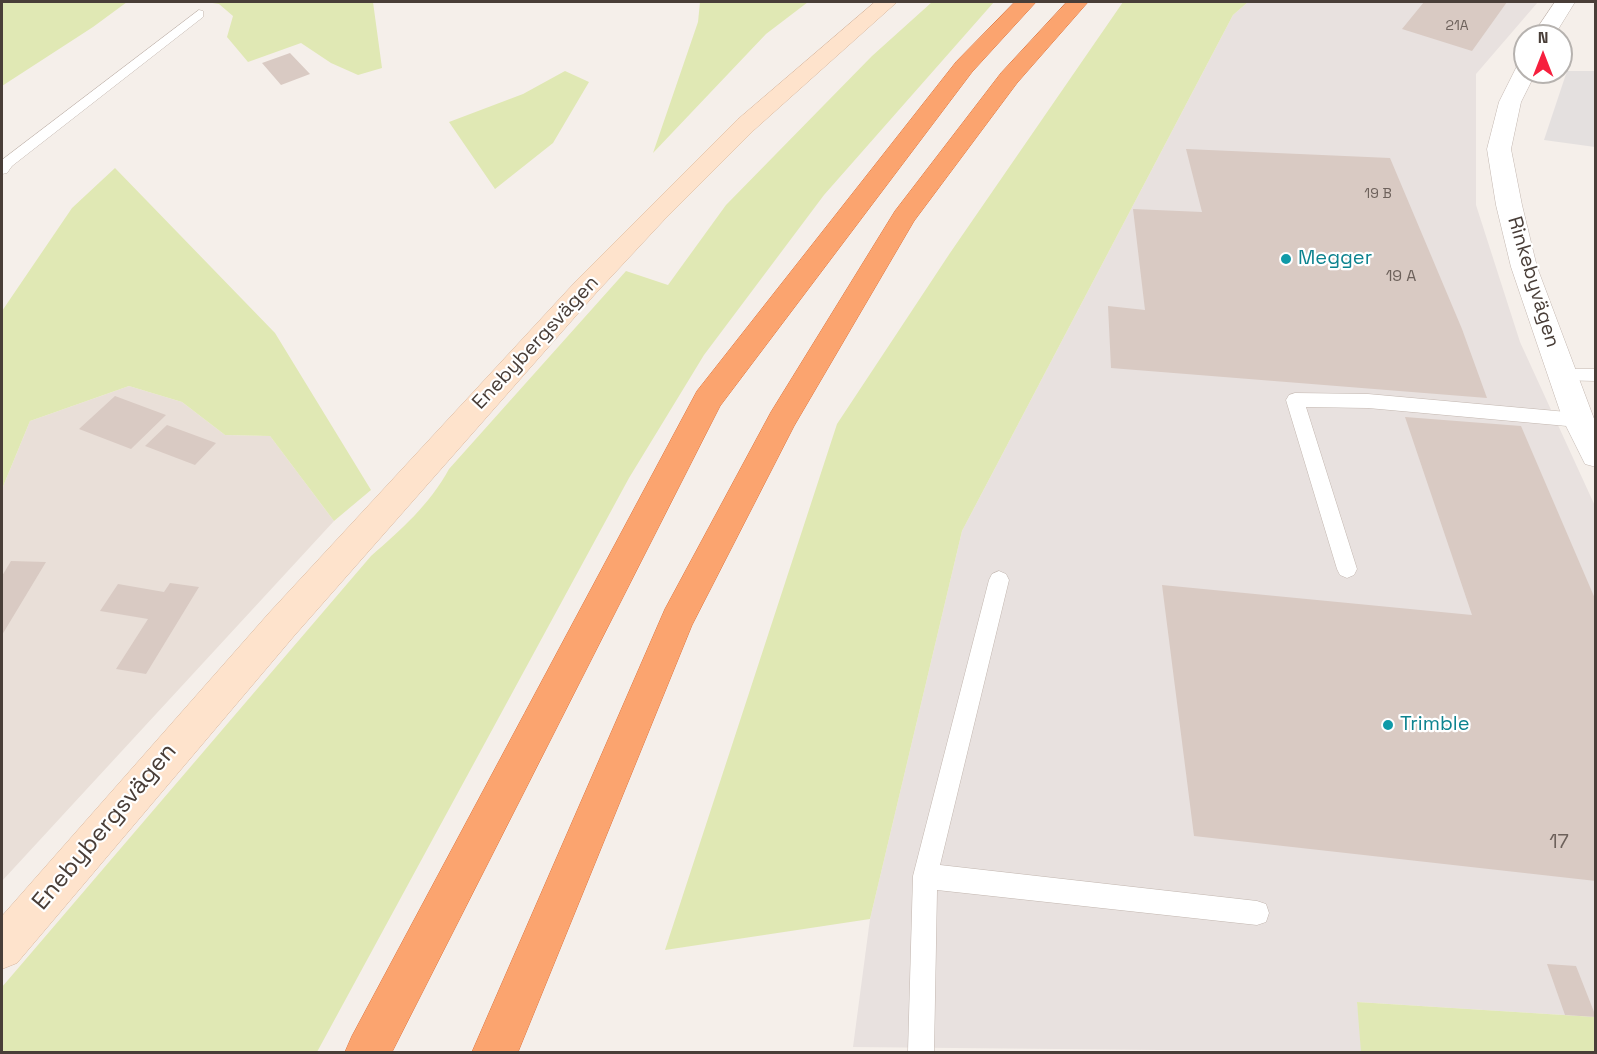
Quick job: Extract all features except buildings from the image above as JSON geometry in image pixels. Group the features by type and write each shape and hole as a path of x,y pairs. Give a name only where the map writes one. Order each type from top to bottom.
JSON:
{"highway":[{"path":"368,1053 708,399 964,67 1026,2"},
{"path":"495,1053 677,620 782,420 904,217 1009,78 1078,2"}],"main road":[{"name":"Enebybergsvägen","path":"2,948 208,706 346,550 584,290 726,144 887,2"},
{"name":"Enebybergsvägen","path":"2,918 208,706"}],"street":[{"path":"1551,24 1565,2"},
{"name":"Rinkebyvägen","path":"1519,84 1510,102 1499,149 1509,205 1524,267 1578,420 1596,454"}],"lane":[{"path":"2,170 7,163 199,14"},
{"path":"1563,375 1596,375"},
{"path":"1347,569 1294,400 1368,401 1578,420"},
{"path":"921,1053 925,876 999,580"},
{"path":"925,876 1257,914"}],"shaded area":[{"path":"1248,2 1538,2 1519,24 1513,24 1513,31 1476,74 1476,205 1520,342 1595,506 1595,1017 1357,1002 1363,1052 853,1047 870,919 962,531 1233,15"},
{"path":"1573,71 1595,71 1595,147 1544,140 1563,84 1573,84"},
{"path":"129,386 182,402 225,435 270,436 334,521 2,881 2,489 30,421"}],"green space":[{"path":"2,2 127,2 2,86"},
{"path":"206,2 373,2 382,68 358,75 331,63 301,43 248,62 227,37 233,16 219,4"},
{"path":"700,2 808,2 766,34 653,153 698,22"},
{"path":"932,2 994,2 824,195 704,355 629,478 317,1052 2,1052 2,987 371,556 424,505 449,469 626,271 668,285 726,205 872,56"},
{"path":"1123,2 1248,2 1233,15 962,531 870,919 665,950 837,424 950,253"},
{"path":"565,71 589,82 553,143 495,189 449,122 523,94"},
{"path":"115,168 275,333 371,490 334,521 270,436 225,435 182,402 129,386 30,421 2,489 2,311 72,208"},
{"path":"1357,1002 1595,1017 1595,1052 1361,1052"}],"place":[{"name":"Megger","path":"1286,259"},
{"name":"Trimble","path":"1388,725"}]}
